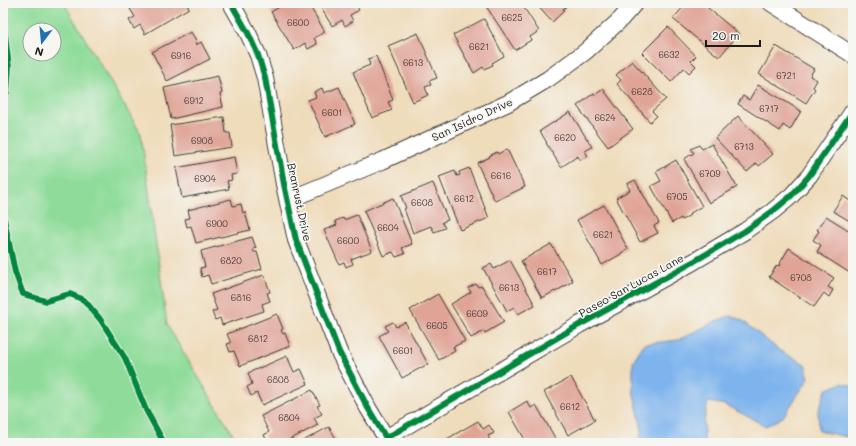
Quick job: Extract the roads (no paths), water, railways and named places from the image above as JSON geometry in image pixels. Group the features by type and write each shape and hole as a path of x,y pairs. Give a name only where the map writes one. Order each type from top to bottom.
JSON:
{"street":[{"name":"Branrust Drive","path":"231,3 248,33 258,55 265,78 296,240 339,352 387,441"},
{"name":"San Isidro Drive","path":"288,200 382,161 508,103 548,79 585,52 620,20 635,3"},
{"path":"771,3 853,54"},
{"name":"Paseo San Lucas Lane","path":"387,441 579,325 693,262 745,231 791,196 809,176 853,111"}],"water":[{"path":"730,316 742,320 780,351 805,364 809,378 783,417 766,426 725,405 708,402 704,421 704,443 638,443 642,430 633,390 633,361 644,344 678,340 716,321"},
{"path":"842,383 853,386 853,438 819,431 818,412 826,390"}]}
